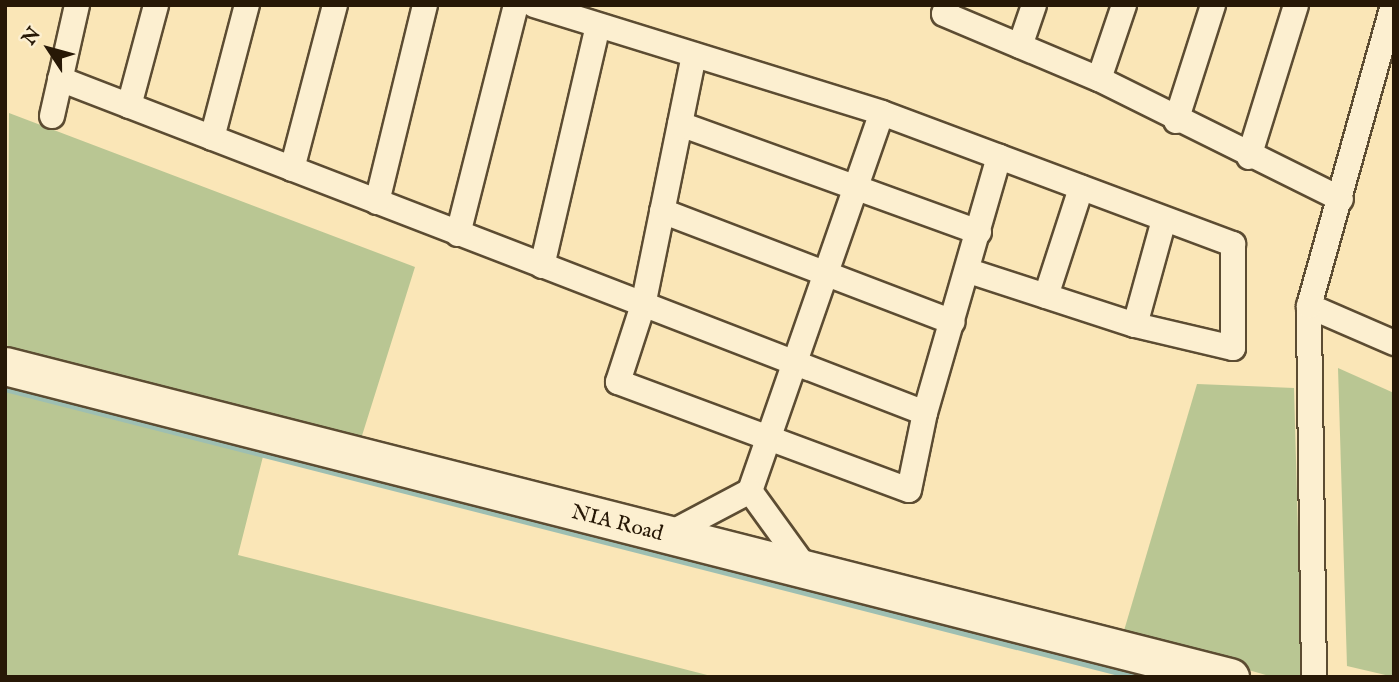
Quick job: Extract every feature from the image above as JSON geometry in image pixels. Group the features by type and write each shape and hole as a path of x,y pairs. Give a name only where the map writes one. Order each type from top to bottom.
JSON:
{"street":[{"path":"52,116 77,5"},
{"path":"129,106 156,5"},
{"path":"212,138 247,5"},
{"path":"292,169 335,5"},
{"path":"377,202 425,5"},
{"path":"458,234 516,5"},
{"path":"534,5 882,113 1233,244 1233,348 1135,325 969,271"},
{"path":"947,5 944,14 1099,79 1176,121 1340,199"},
{"path":"1020,46 1034,5"},
{"path":"1099,79 1124,5"},
{"path":"1176,121 1213,5"},
{"path":"1249,157 1296,5"},
{"path":"1314,677 1308,306 1393,5"},
{"path":"542,266 598,25"},
{"path":"694,55 643,305 618,382 909,490 925,413 969,271 999,156"},
{"path":"60,79 925,413"},
{"path":"665,536 750,491 882,113"},
{"path":"680,124 979,232"},
{"path":"1046,296 1081,188"},
{"path":"662,211 953,322"},
{"path":"1135,325 1164,220"},
{"path":"1308,306 1392,336"},
{"name":"NIA Road","path":"5,366 665,536 1230,677"},
{"path":"750,491 808,572"}],"green space":[{"path":"9,113 415,267 360,442 272,421 238,555 715,677 5,677"},
{"path":"1338,368 1394,393 1394,677 1347,666"},
{"path":"1197,384 1294,388 1302,677 1273,677 1123,634"}],"waterway":[{"path":"5,388 1138,677"}]}
